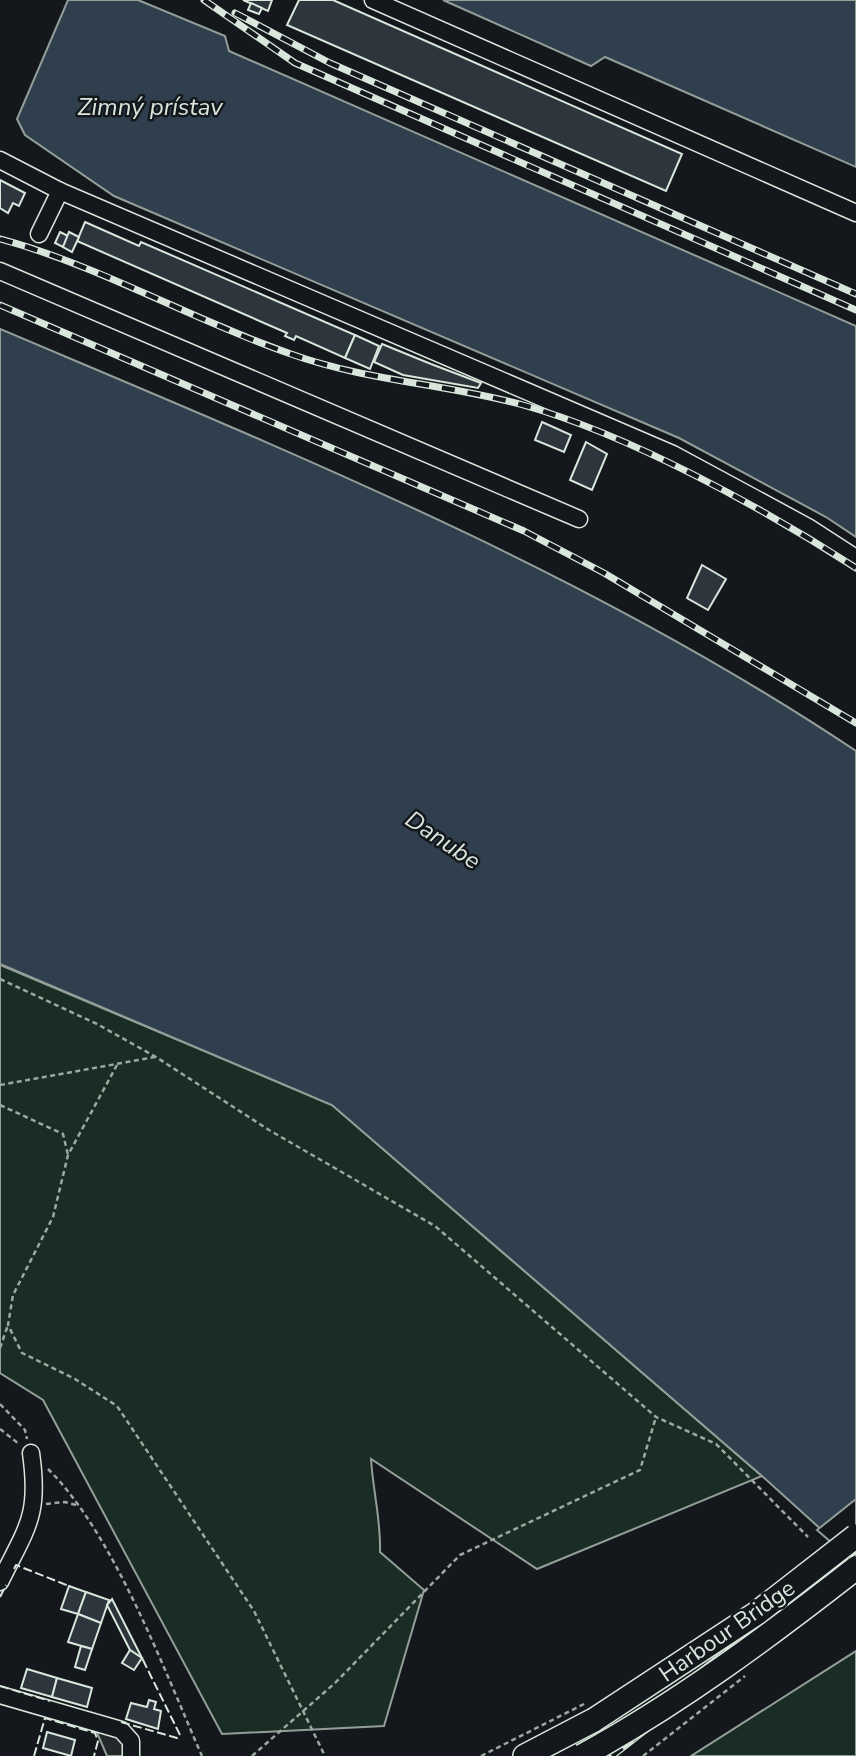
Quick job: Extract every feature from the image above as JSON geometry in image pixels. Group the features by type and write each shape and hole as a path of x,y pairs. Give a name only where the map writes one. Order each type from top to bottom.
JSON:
{"highway":[{"name":"Harbour Bridge","path":"525,1756 594,1709 757,1613 856,1536"},
{"name":"Harbour Bridge","path":"582,1756 703,1681 856,1568"}],"street":[{"path":"373,0 856,213"},
{"path":"0,160 60,191 673,454 808,527 856,558"},
{"path":"39,234 60,191"},
{"path":"0,271 579,519"},
{"path":"0,1582 33,1515 36,1494 31,1453"},
{"path":"0,1695 121,1730 131,1741 131,1756"}],"path":[{"path":"0,979 97,1024 156,1057 268,1130 435,1226 656,1416 716,1444 808,1537"},
{"path":"0,1085 156,1057"},
{"path":"0,1348 8,1325 13,1295 52,1217 68,1155 117,1065"},
{"path":"0,1105 63,1134 68,1155"},
{"path":"8,1325 22,1353 75,1379 117,1406 254,1611 324,1756"},
{"path":"0,1404 25,1430 31,1453"},
{"path":"252,1756 335,1683 460,1555 640,1470 656,1416"},
{"path":"0,1429 31,1453 78,1506 129,1594 202,1756"},
{"path":"33,1515 49,1503 65,1502 78,1506"},
{"path":"481,1756 594,1709"}],"green space":[{"path":"0,965 332,1105 762,1476 537,1569 371,1459 380,1552 424,1590 384,1726 222,1734 43,1400 0,1373"},
{"path":"856,1651 856,1756 691,1756"}],"shaded area":[{"path":"92,1721 121,1730 131,1756 107,1756"}],"water":[{"name":"Zimný prístav","path":"68,0 138,0 225,36 229,51 856,326 856,537 826,517 679,438 114,196 25,135 17,119"},
{"path":"443,0 856,0 856,167 605,57 591,66"},
{"name":"Danube","path":"0,329 329,470 546,572 651,627 755,687 856,751 856,1561 762,1476 332,1105 0,964"}],"pier":[{"path":"856,1499 856,1564 817,1530"}],"building":[{"path":"243,0 272,0 268,11"},
{"path":"299,0 333,0 682,154 666,191 287,25"},
{"path":"251,3 262,8 259,14 248,10"},
{"path":"0,180 25,193 19,206 13,203 8,213 0,208"},
{"path":"85,222 139,246 141,242 355,335 345,358 296,336 294,340 285,336 287,333 77,241"},
{"path":"60,232 68,236 63,247 55,243"},
{"path":"69,232 79,237 72,252 63,247"},
{"path":"355,335 379,346 370,369 345,358"},
{"path":"382,344 481,383 478,388 403,375 374,362"},
{"path":"542,422 571,435 564,452 535,440"},
{"path":"586,442 607,454 592,490 570,480"},
{"path":"702,565 726,579 708,610 687,598"},
{"path":"69,1586 86,1592 78,1614 61,1609"},
{"path":"86,1592 109,1600 101,1623 78,1614"},
{"path":"112,1599 142,1658 130,1650 107,1605"},
{"path":"78,1614 101,1623 92,1649 68,1642"},
{"path":"81,1646 92,1649 85,1670 75,1667"},
{"path":"130,1650 142,1658 134,1670 122,1663"},
{"path":"27,1669 57,1678 52,1697 21,1688"},
{"path":"57,1678 92,1688 87,1707 52,1697"},
{"path":"149,1700 156,1702 154,1709 161,1711 158,1729 126,1719 131,1703 147,1707"},
{"path":"47,1732 75,1740 71,1756 43,1748"}],"railway":[{"path":"204,0 295,63 856,310"},
{"path":"235,13 330,63 856,294"},
{"path":"0,239 74,264 254,340 319,363 494,398 564,418 695,475 780,521 856,568"},
{"path":"0,305 524,531 604,573 856,723"},
{"path":"593,1756 856,1550"},
{"path":"612,1756 856,1565"}],"fence":[{"path":"14,1569 16,1565 69,1586"},
{"path":"0,1597 6,1585"},
{"path":"121,1722 177,1738 180,1735 142,1658"},
{"path":"0,1686 50,1701"},
{"path":"34,1756 45,1718 95,1733 98,1741 94,1756"}]}
